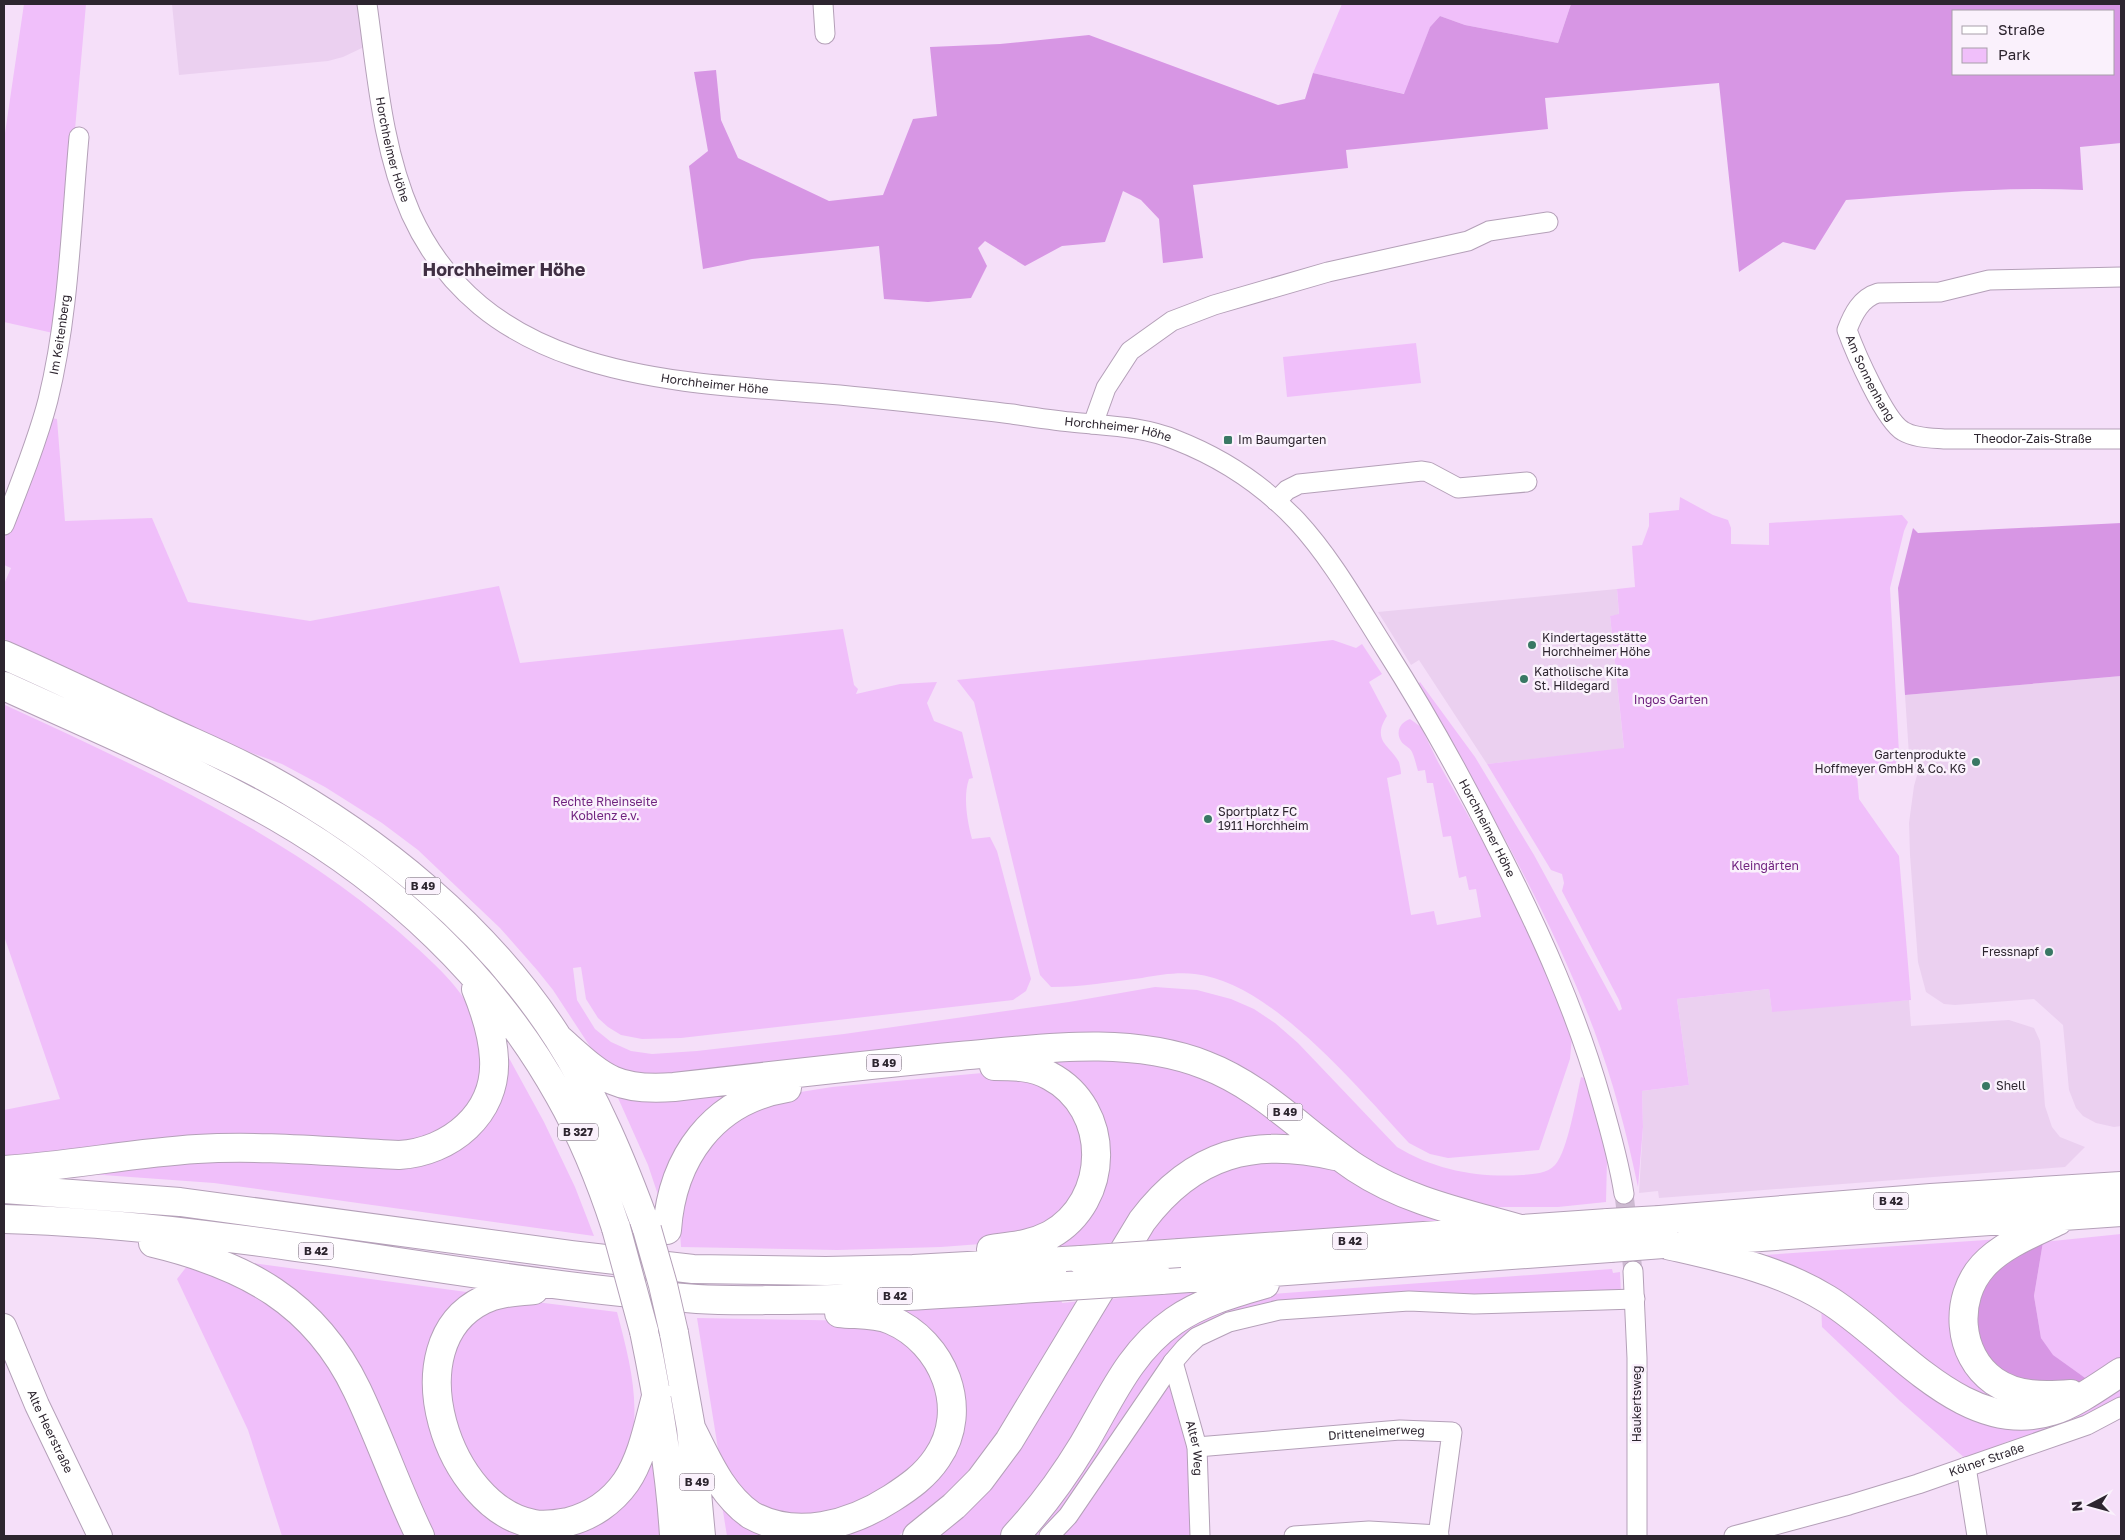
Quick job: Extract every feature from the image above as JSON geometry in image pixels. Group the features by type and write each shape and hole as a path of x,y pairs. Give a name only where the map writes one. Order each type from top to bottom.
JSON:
{"highway":[{"name":"B 49","path":"4,655 260,775 304,800 354,832 408,874 467,928 517,982 558,1038 585,1085 608,1130 628,1177 657,1230 663,1285 674,1333 691,1428 701,1536"},
{"name":"B 49","path":"14,691 193,772 278,818 341,857 373,881 436,935 468,969"},
{"path":"4,1170 55,1166 148,1153 205,1148 399,1155 431,1150 458,1134 471,1123 482,1109 489,1095 493,1078 494,1060 488,1025 468,969"},
{"name":"B 327","path":"468,969 511,1022 559,1094 586,1148 616,1228 644,1331 656,1393 670,1486 674,1536"},
{"name":"B 49","path":"558,1038 611,1080 620,1084 641,1088 674,1087 909,1061 1045,1049 1093,1047 1152,1051 1204,1064 1248,1086 1342,1158"},
{"path":"657,1230 682,1166 702,1135 726,1112 767,1092 986,1066 1006,1066 1031,1069 1050,1076 1073,1093 1082,1105 1094,1134 1096,1164 1093,1181 1088,1196 1080,1208 1071,1219 1051,1234 1026,1245 826,1271"},
{"path":"917,1536 954,1506 980,1480 1009,1441 1142,1221 1169,1190 1201,1168 1245,1150 1287,1148 1342,1158 1375,1180 1405,1194 1520,1229"},
{"name":"B 42","path":"1662,1232 1931,1198 2121,1186"},
{"name":"B 42","path":"4,1189 131,1197 215,1206 468,1241 693,1268 826,1271 912,1269 1081,1260 1520,1229 1609,1236"},
{"name":"B 42","path":"4,1219 59,1221 190,1234 573,1286 723,1300 823,1300 1067,1286 1310,1269 1609,1236 1662,1232 2121,1212"},
{"path":"2070,1215 2007,1248 1983,1266 1974,1279 1965,1301 1964,1330 1970,1353 1976,1362 1994,1381 2007,1388 2035,1396 2087,1392"},
{"path":"59,1221 174,1248 226,1265 262,1284 286,1301 311,1323 327,1341 343,1365 370,1417 397,1486 420,1536"},
{"path":"1662,1232 1730,1260 1800,1284 1843,1310 1942,1388 1970,1404 1986,1410 2014,1414 2042,1414 2064,1406 2121,1372"},
{"path":"1015,1536 1037,1511 1067,1470 1116,1384 1157,1334 1174,1320 1211,1301 1310,1269"},
{"path":"573,1286 504,1293 482,1300 455,1322 445,1337 439,1356 437,1376 444,1427 454,1453 466,1476 476,1489 496,1507 514,1518 534,1524 554,1525 576,1520 594,1512 612,1499 626,1481 640,1450 656,1393"},
{"path":"691,1428 713,1471 737,1504 767,1524 783,1530 800,1531 820,1530 838,1525 881,1505 909,1487 925,1473 938,1457 947,1438 951,1418 951,1396 946,1376 937,1357 924,1341 908,1328 889,1319 868,1315 723,1300"}],"street":[{"name":"Horchheimer Höhe","path":"367,4 388,140 399,181 412,215 428,246 450,274 487,311 522,335 562,354 646,375 750,388 901,400 1130,427 1157,433 1184,443 1232,467 1256,483 1276,501 1297,521 1324,555 1355,600 1404,678 1514,879 1544,943 1581,1032 1613,1140 1624,1194"},
{"path":"823,4 826,34"},
{"name":"Im Keitenberg","path":"4,525 45,412 51,385 63,313 79,137"},
{"path":"1093,424 1106,388 1130,351 1172,321 1214,305 1328,272 1468,241 1489,231 1548,222"},
{"name":"Am Sonnenhang","path":"1944,440 1905,433 1889,419 1847,330 1862,302 1869,296 1878,293 1940,292 1989,280 2121,277"},
{"name":"Theodor-Zais-Straße","path":"1944,440 2121,438"},
{"path":"1276,501 1287,490 1299,484 1422,471 1428,472 1458,488 1527,482"},
{"name":"Haukertsweg","path":"1633,1271 1637,1358 1637,1536"},
{"path":"1049,1536 1068,1516 1173,1362 1197,1337 1211,1329 1255,1314 1279,1310 1409,1301 1482,1304 1635,1299"},
{"name":"Alte Heerstraße","path":"4,1326 37,1405 100,1536"},
{"name":"Alter Weg","path":"1173,1362 1197,1447 1200,1536"},
{"name":"Kölner Straße","path":"1734,1536 1849,1505 1966,1467 2087,1426 2121,1407"},
{"name":"Dritteneimerweg","path":"1197,1447 1400,1430 1452,1432 1439,1536 1369,1531 1294,1536"},
{"path":"1966,1467 1977,1536"}],"shaded area":[{"path":"172,4 358,4 364,47 343,57 328,61 179,75"},
{"path":"1571,4 2121,4 2121,143 2080,147 2083,190 1994,190 1846,200 1815,250 1783,242 1739,272 1719,83 1545,98 1548,129 1346,150 1348,168 1193,185 1203,258 1163,263 1159,219 1141,200 1123,191 1105,242 1062,246 1025,266 985,241 978,248 987,266 971,298 928,302 884,299 879,246 752,259 703,269 689,166 708,151 694,72 716,70 721,120 738,158 829,201 883,195 913,119 937,116 930,47 1000,44 1089,35 1278,105 1305,99 1313,73 1404,94 1430,27 1440,16 1465,25 1558,43"},
{"path":"2121,523 2121,676 1905,695 1898,588 1913,528 1918,533"},
{"name":"Katholische Kita St. Hildegard","path":"1617,589 1619,615 1610,616 1624,749 1487,764 1419,660 1411,665 1378,612"},
{"path":"2121,676 2121,1126 2114,1127 2096,1123 2083,1116 2076,1108 2069,1090 2063,1025 2034,999 1955,1005 1944,1004 1926,992 1918,962 1910,855 1909,823 1914,786 1918,772 1910,770 1905,695"},
{"path":"1769,989 1772,1011 1909,1000 1911,1026 2009,1020 2034,1028 2040,1041 2045,1106 2052,1127 2060,1137 2085,1147 2065,1167 1659,1198 1658,1191 1639,1193 1643,1127 1642,1091 1689,1085 1677,999"},
{"path":"2043,1242 2034,1296 2041,1338 2053,1355 2088,1380 2066,1386 2009,1378 1987,1363 1977,1345 1973,1305 1991,1270"}],"green space":[{"path":"24,4 86,4 59,312 53,333 4,322 4,140"},
{"path":"1342,4 1571,4 1558,43 1465,25 1440,16 1430,27 1405,94 1313,73"},
{"path":"1416,343 1421,383 1287,397 1283,357"},
{"name":"Rechte Rheinseite Koblenz e.v.","path":"47,417 57,419 65,521 152,518 188,602 310,621 499,586 520,663 843,629 854,685 858,689 856,694 900,684 937,682 927,703 934,721 962,732 973,778 969,779 966,793 966,809 970,832 972,839 990,837 997,851 1031,979 1026,991 1013,1000 681,1038 642,1039 621,1035 598,1018 586,999 581,967 573,968 577,1000 595,1029 611,1042 631,1051 652,1054 697,1051 844,1034 1069,1002 1155,987 1197,990 1231,999 1254,1009 1275,1023 1298,1043 1397,1147 1426,1162 1457,1171 1506,1176 1535,1174 1552,1168 1560,1158 1564,1148 1581,1077 1587,1079 1599,1118 1607,1160 1606,1202 1558,1207 1496,1207 1416,1190 1184,1049 670,1080 610,1068 591,1048 553,990 500,928 418,850 382,823 325,787 282,764 241,749 4,639 4,584 11,568 4,565 4,540"},
{"name":"Kleingärten","path":"1680,497 1713,515 1728,520 1731,528 1731,544 1769,545 1769,523 1902,515 1908,522 1890,588 1900,771 1857,775 1859,799 1899,856 1911,1000 1772,1012 1769,989 1677,999 1689,1085 1642,1091 1643,1127 1638,1187 1613,1088 1601,1049 1576,985 1513,854 1418,685 1420,682 1475,757 1534,855 1619,1011 1622,1009 1619,1000 1562,891 1564,883 1562,874 1551,870 1487,764 1624,748 1610,616 1619,614 1617,589 1635,587 1632,546 1642,545 1649,526 1649,513 1679,510"},
{"path":"1333,640 1356,648 1362,644 1382,674 1369,682 1387,716 1381,731 1381,737 1399,762 1401,774 1387,778 1411,915 1434,911 1437,925 1481,917 1476,889 1469,890 1466,876 1459,878 1451,836 1443,837 1433,783 1427,783 1425,770 1418,771 1411,750 1399,737 1400,727 1410,719 1421,727 1438,762 1518,904 1572,1037 1570,1059 1539,1150 1448,1158 1430,1154 1409,1143 1339,1067 1283,1016 1253,996 1224,981 1182,973 1085,985 1051,987 1040,975 974,702 957,680"},
{"path":"5,705 167,782 273,841 324,874 372,910 435,965 460,992 477,1024 481,1046 483,1088 438,1139 4,1164 4,1110 60,1099 4,936"},
{"path":"504,1049 544,1122 575,1187 594,1236 214,1183 89,1174 90,1169 260,1158 259,1163 382,1165 447,1155"},
{"path":"1103,1055 1195,1069 1307,1139 1242,1143 1118,1242 1087,1245 1087,1249 1033,1253 1107,1160 1035,1062"},
{"path":"993,1072 1031,1077 1074,1109 1088,1164 1068,1211 1007,1242 941,1247 837,1250 681,1247 680,1232 684,1200 699,1158 725,1124 788,1094 832,1087"},
{"path":"745,1087 661,1204 648,1165 614,1089"},
{"path":"1245,1161 1323,1165 1459,1224 1188,1242 1187,1238 1142,1241 1146,1234 1196,1182"},
{"path":"2121,1234 2121,1359 2088,1380 2052,1355 2041,1338 2034,1296 2043,1242"},
{"path":"2001,1239 2006,1396 1991,1404 1749,1256"},
{"path":"191,1261 275,1304 336,1369 411,1536 282,1536 248,1430 177,1279"},
{"path":"252,1263 474,1293 447,1316 453,1474 558,1531 652,1442 660,1536 431,1536 375,1408"},
{"path":"1612,1269 1613,1273 1620,1272 1621,1294 1455,1298 1205,1327 1042,1536 1030,1536 1152,1353 1190,1323 1272,1294"},
{"path":"1228,1284 1198,1296 1069,1450 1003,1536 932,1536 1108,1299 1154,1295 1153,1291"},
{"path":"1061,1297 1062,1303 1082,1301 1007,1428 976,1461 950,1494 898,1536 832,1536 949,1462 948,1352 936,1336 917,1322 879,1310"},
{"path":"536,1302 617,1312 627,1350 633,1389 634,1427 630,1447 622,1470 589,1506 531,1513 483,1483 451,1418 448,1395 455,1340 487,1306"},
{"path":"1821,1303 1952,1402 2121,1388 2121,1398 2095,1413 2053,1429 2006,1442 1967,1460 1900,1401 1822,1327"},
{"path":"697,1318 869,1321 883,1325 937,1372 941,1426 918,1465 867,1502 800,1522 742,1496 719,1455"},
{"path":"1171,1376 1193,1455 1193,1536 1058,1536"},
{"path":"721,1499 781,1536 727,1536"}],"tunnel":[{"path":"1624,1194 1633,1271"}],"place":[{"name":"Im Baumgarten","path":"1228,440"},
{"name":"Kindertagesstätte Horchheimer Höhe","path":"1532,645"},
{"name":"Katholische Kita St. Hildegard","path":"1524,679"},
{"name":"Gartenprodukte Hoffmeyer GmbH & Co. KG","path":"1976,762"},
{"name":"Sportplatz FC 1911 Horchheim","path":"1208,819"},
{"name":"Fressnapf","path":"2049,952"},
{"name":"Shell","path":"1986,1086"}],"district":[{"name":"Horchheimer Höhe","path":"504,270"}],"park label":[{"name":"Ingos Garten","path":"1671,700"}]}
